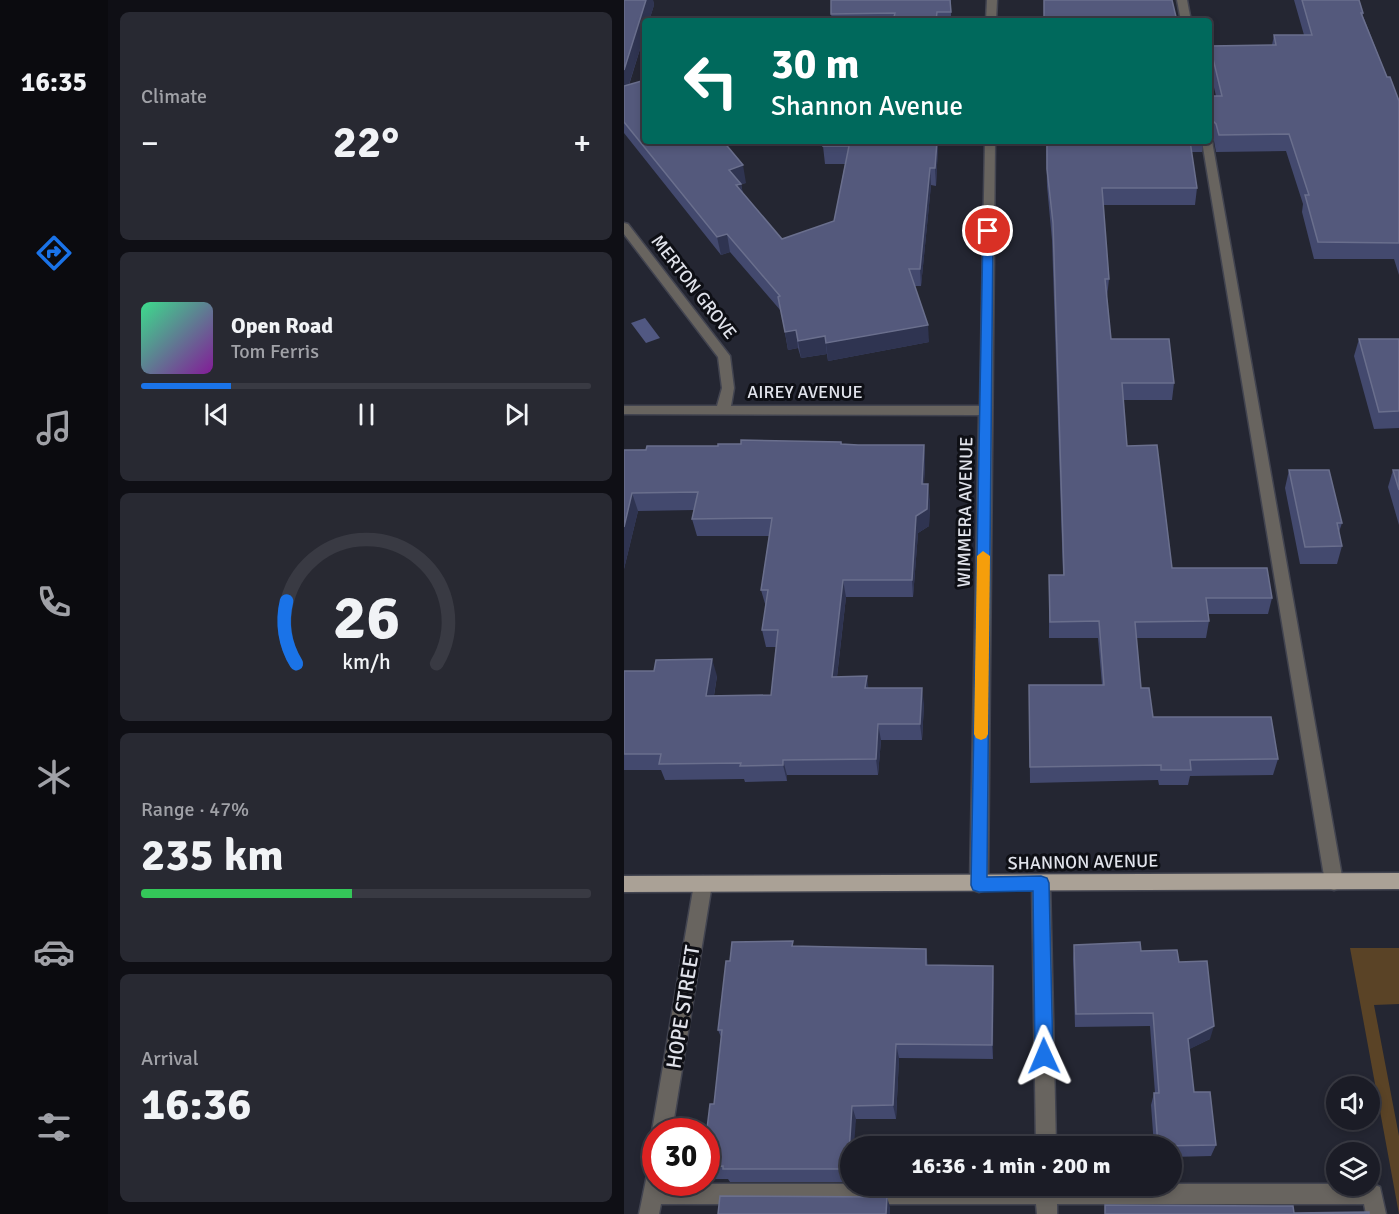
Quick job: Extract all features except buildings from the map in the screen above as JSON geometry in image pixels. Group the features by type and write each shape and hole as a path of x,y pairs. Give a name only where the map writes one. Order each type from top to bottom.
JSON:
{"main road":[{"name":"SHANNON AVENUE","path":"624,884 979,885 1399,881"}],"street":[{"path":"991,18 992,0"},
{"path":"1182,0 1185,18"},
{"name":"WIMMERA AVENUE","path":"979,885 990,144"},
{"path":"1208,144 1334,882"},
{"name":"MERTON GROVE","path":"624,226 724,356 728,388 723,410"},
{"name":"AIREY AVENUE","path":"624,410 986,411"},
{"path":"1041,883 1046,1136"},
{"name":"HOPE STREET","path":"664,1118 703,884"},
{"path":"650,1204 1373,1194 1376,1214"}],"shaded area":[{"path":"1350,948 1399,948 1399,1004 1374,1005 1399,1136 1399,1214 1380,1111 1380,1076 1374,1076"}],"water":[{"path":"645,318 660,338 646,343 631,323"}],"slow traffic":[{"path":"981,734 983,556"}],"route":[{"path":"988,231 979,885 1041,883 1044,1056"}]}
